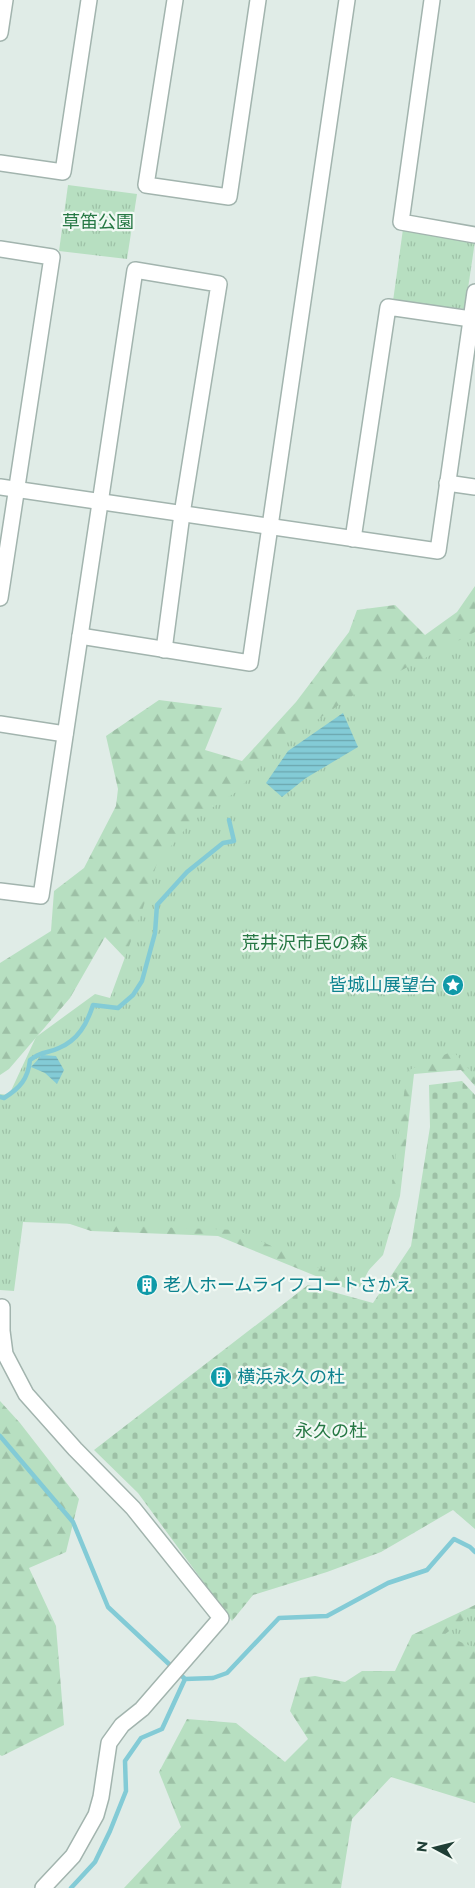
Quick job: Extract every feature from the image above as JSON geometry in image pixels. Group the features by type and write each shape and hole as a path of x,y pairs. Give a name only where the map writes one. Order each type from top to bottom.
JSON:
{"street":[{"path":"0,33 5,0"},
{"path":"0,164 64,172 89,0"},
{"path":"175,0 146,185 229,197 258,0"},
{"path":"80,636 250,663 347,0"},
{"path":"432,0 400,222 475,236"},
{"path":"0,249 52,257 0,598"},
{"path":"0,891 41,896 135,270 219,284 182,514 164,650"},
{"path":"0,488 438,551 475,292"},
{"path":"353,539 388,307 471,319"},
{"path":"447,483 475,487"},
{"path":"0,724 66,734"},
{"path":"2,1307 2,1331 5,1354 26,1394 133,1508 221,1618 142,1708 122,1725 109,1744 101,1797 96,1815 73,1856 43,1888"}],"green space":[{"name":"草笛公園","path":"68,185 137,194 127,259 59,251"},
{"path":"403,229 475,241 465,309 393,301"},
{"name":"荒井沢市民の森","path":"475,586 475,1086 461,1070 414,1074 400,1196 383,1255 350,1290 218,1236 91,1231 40,1214 143,977 105,937 70,998 9,1069 0,1075 0,963 51,931 54,891 84,868 116,806 118,789 106,736 159,700 222,708 205,750 242,761 296,702 349,632 357,610 395,605 425,635 457,612"},
{"name":"荒井沢市民の森","path":"475,632 475,1076 453,1051 407,1071 385,1239 360,1287 237,1230 23,1222 14,1291 0,1290 0,1094 9,1095 36,1037 95,994 110,998 142,911 157,863 192,821 236,792 279,746 352,696"},
{"name":"永久の杜","path":"462,1081 475,1095 475,1529 453,1510 381,1552 327,1572 253,1595 232,1621 138,1493 94,1450 308,1285 373,1303 411,1246 430,1127 429,1085"},
{"path":"0,1401 20,1423 79,1499 66,1552 29,1568 56,1626 64,1725 2,1756 0,1755"},
{"path":"475,1605 475,1803 391,1777 352,1819 341,1888 124,1888 181,1827 159,1772 187,1719 236,1723 285,1762 308,1739 290,1711 300,1678 315,1676 345,1682 362,1671 395,1671 412,1635"},
{"path":"475,1611 475,1648 444,1635"}],"water":[{"path":"343,713 358,747 306,778 282,797 266,783 288,751"},
{"path":"42,1055 56,1056 64,1070 57,1084 45,1073 31,1067"}],"waterway":[{"path":"0,1097 4,1098 15,1091 25,1078 30,1060 38,1055 66,1045 77,1036 85,1025 93,1005 118,1008 133,995 142,981 155,933 157,905 187,872 223,843 234,841 229,820"},
{"path":"0,1436 73,1522 108,1607 185,1679 213,1678 227,1673 279,1618 327,1616 388,1583 427,1570 454,1539 470,1547 475,1552"},
{"path":"71,1888 95,1862 110,1831 126,1791 125,1761 141,1738 162,1729 185,1679"}],"place":[{"name":"皆城山展望台","path":"453,985"},
{"name":"老人ホームライフコートさかえ","path":"147,1285"},
{"name":"横浜永久の杜","path":"221,1377"}]}
